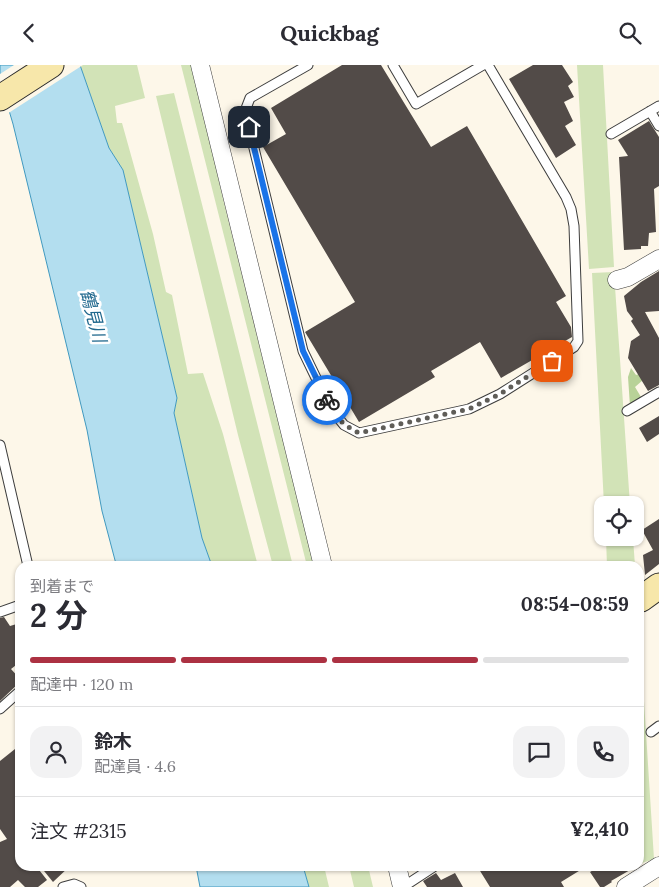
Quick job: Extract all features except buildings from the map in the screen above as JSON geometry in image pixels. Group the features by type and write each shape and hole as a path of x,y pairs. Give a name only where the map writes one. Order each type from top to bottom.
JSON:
{"main road":[{"path":"0,98 51,65"}],"street":[{"path":"200,65 322,561"},
{"path":"617,280 628,277 659,259"},
{"path":"626,887 659,866"},
{"path":"398,871 402,887"}],"lane":[{"path":"308,65 250,98 244,111 303,351 331,409 344,425 359,433 469,409 500,394 574,347 578,341 574,226 571,209 566,197 488,65"},
{"path":"392,65 416,104 483,65"},
{"path":"611,134 659,106"},
{"path":"650,111 659,127"},
{"path":"627,411 659,392"},
{"path":"0,445 3,468 27,561"},
{"path":"0,613 15,607"},
{"path":"0,709 15,696"},
{"path":"402,887 427,871"},
{"path":"63,887 74,884 81,887"}],"green space":[{"path":"80,65 137,65 145,98 115,106 117,123 122,123 153,234 166,292 172,295 188,374 203,373 223,434 257,561 210,561 202,538 174,413 177,398 123,170 109,148"},
{"path":"181,65 193,65 223,199 313,561 306,561"},
{"path":"577,65 603,65 614,267 589,269"},
{"path":"174,93 292,561 272,561 238,435 156,96"},
{"path":"614,272 629,496 604,496 592,273"},
{"path":"631,368 643,380 635,387 641,397 630,406 628,377"},
{"path":"606,546 634,546 635,561 607,561"},
{"path":"644,701 654,859 644,862"},
{"path":"304,871 325,871 329,887 309,887"},
{"path":"350,871 369,871 373,887 354,887"}],"water":[{"name":"鶴見川","path":"0,65 80,65 109,148 123,170 177,398 174,413 202,538 210,561 115,561 102,511 87,430 13,124 0,80"},
{"path":"197,871 304,871 309,887 200,887"}],"pier":[{"path":"14,65 83,65 7,114 0,89 0,74"}],"way so far":[{"path":"327,400 331,409 344,425 359,433 469,409 500,394 552,361"}],"route":[{"path":"249,127 303,351 327,400"}]}
